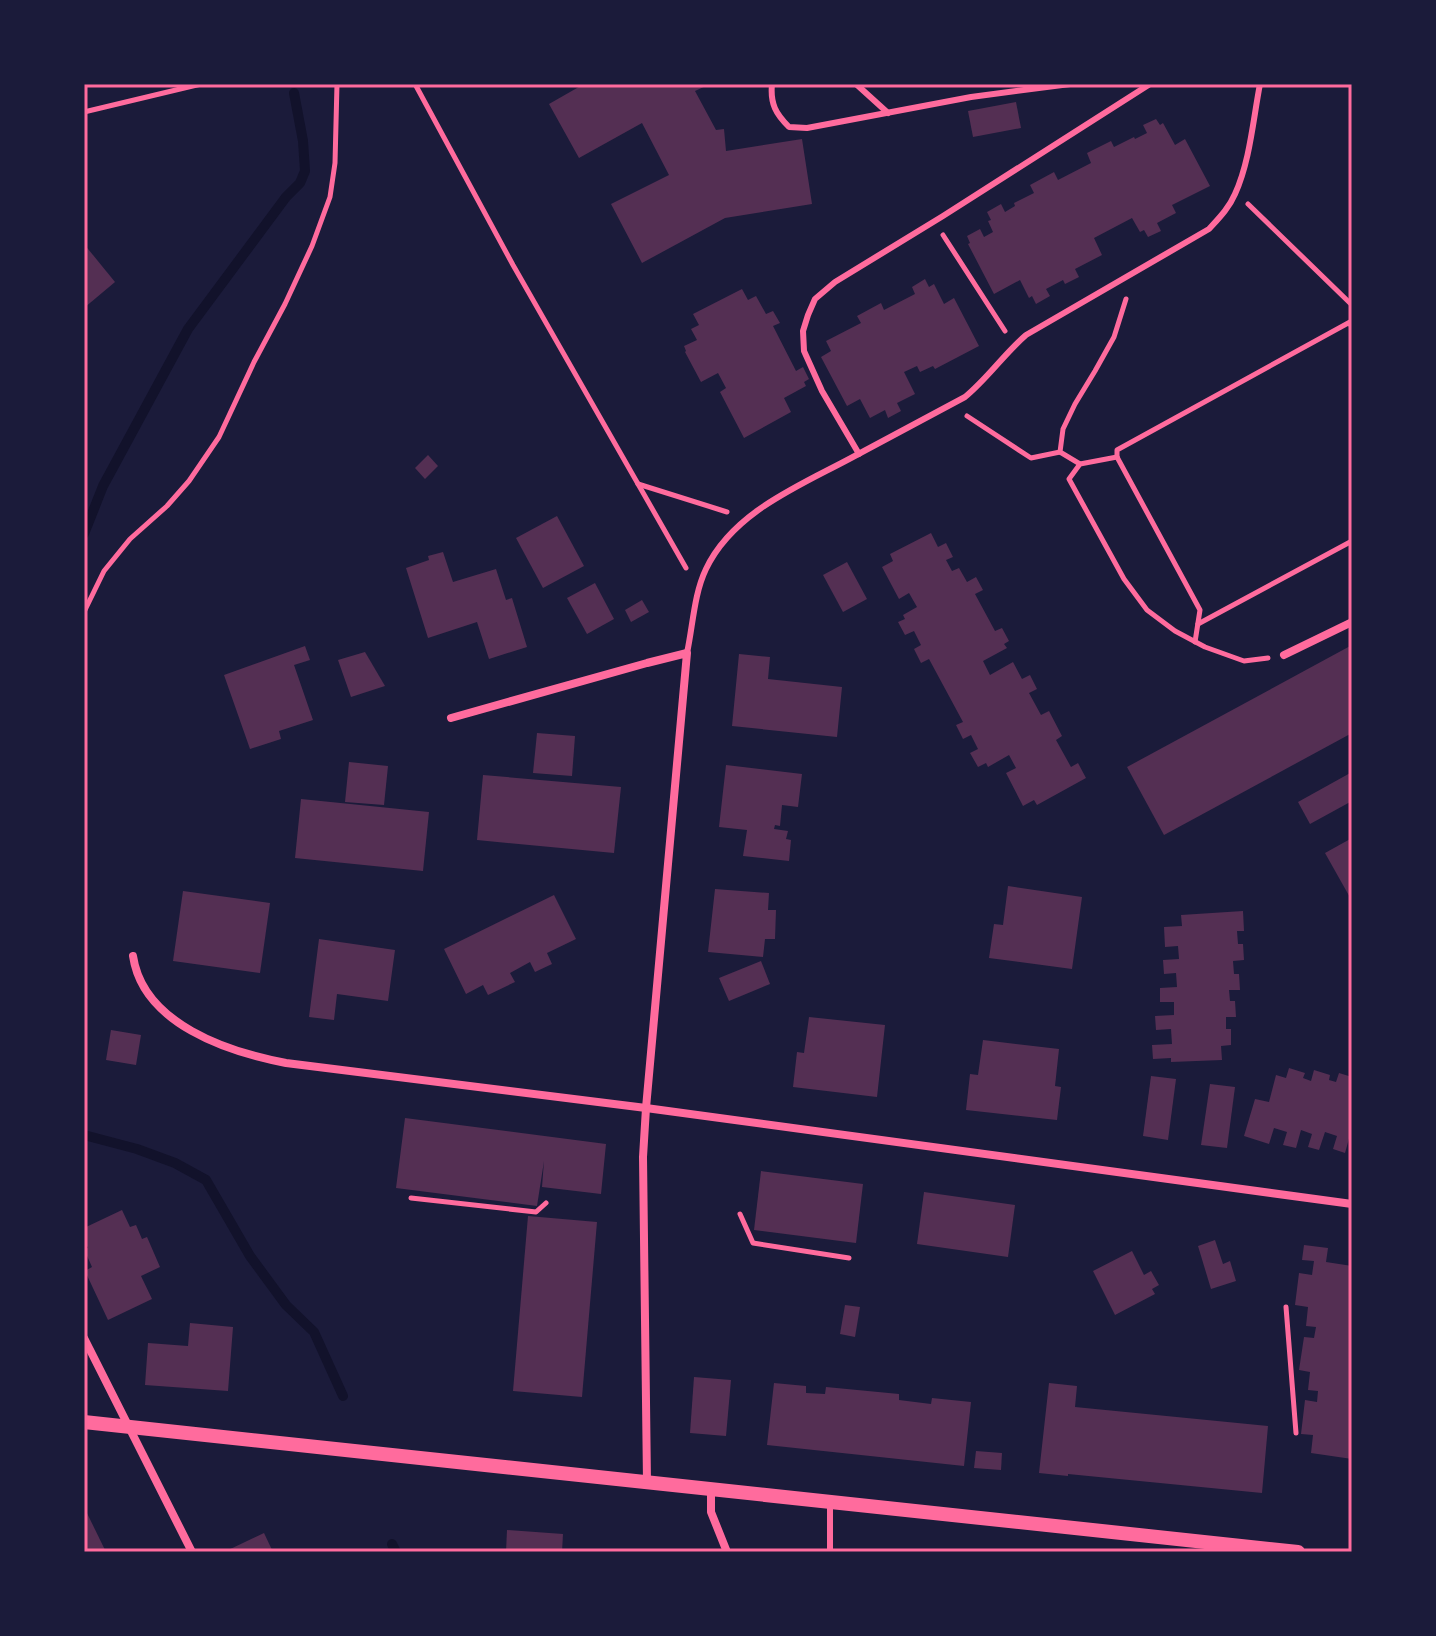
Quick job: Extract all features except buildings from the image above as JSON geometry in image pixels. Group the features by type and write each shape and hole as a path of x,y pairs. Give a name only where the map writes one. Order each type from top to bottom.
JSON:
{"street":[{"path":"1284,655 1352,622"},
{"path":"451,718 687,653 643,1157 647,1482"},
{"path":"133,956 147,994 163,1011 214,1042 262,1059 1352,1204"},
{"path":"84,1338 192,1552"},
{"path":"84,1422 1223,1548 1298,1552"},
{"path":"711,1490 711,1512 727,1552"}],"lane":[{"path":"772,84 775,113 789,127 807,128 971,97 1070,84"},
{"path":"856,84 888,113"},
{"path":"859,454 822,391 804,351 803,331 815,299 835,282 1150,84"},
{"path":"687,653 698,590 707,568 722,543 747,518 965,397 979,386 1014,346 1039,328 1209,229 1226,211 1236,192 1260,84"},
{"path":"830,1503 830,1552"}],"path":[{"path":"84,112 201,84"},
{"path":"84,612 104,571 130,539 167,506 189,481 219,437 285,304 312,246 330,197 335,163 337,84"},
{"path":"415,84 513,265 698,590"},
{"path":"1236,192 1352,305"},
{"path":"934,221 1014,346"},
{"path":"1060,452 1063,429 1069,416 1114,337 1131,276"},
{"path":"1195,642 1200,610 1117,457 1117,450 1350,322 1352,329"},
{"path":"950,405 1031,458 1060,452 1080,464 1117,457"},
{"path":"1080,464 1069,479 1124,579 1147,610 1195,642 1244,661 1284,655"},
{"path":"638,484 747,518"},
{"path":"1198,624 1352,541"},
{"path":"411,1198 536,1212 546,1203"},
{"path":"740,1214 753,1243 849,1258"},
{"path":"1286,1307 1296,1433"}],"waterway":[{"path":"84,534 103,486 188,329 286,197 300,183 305,171 294,93"},
{"path":"84,1135 175,1163 206,1180 250,1256 286,1305 314,1332 343,1396"},
{"path":"392,1544 396,1552"}]}
